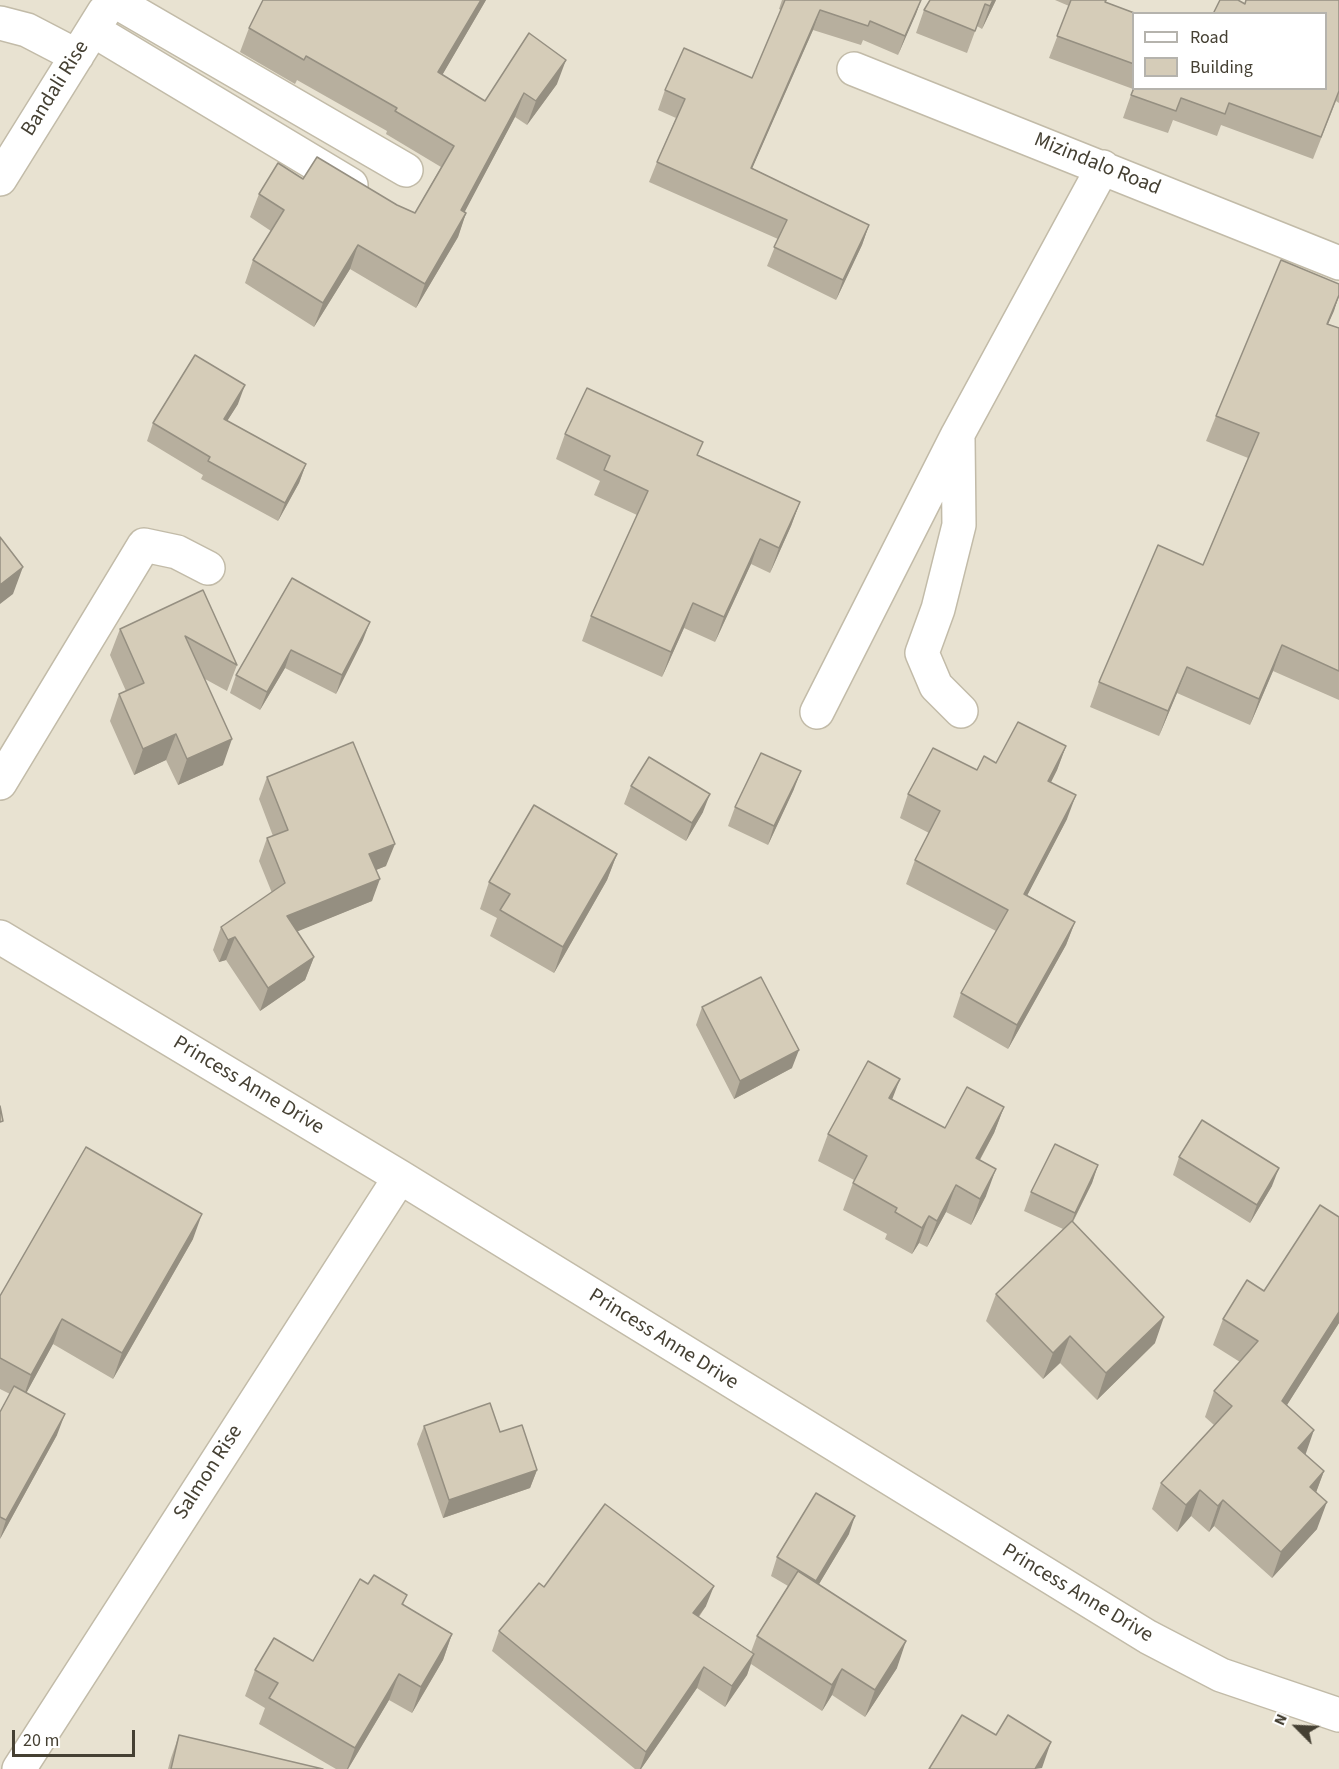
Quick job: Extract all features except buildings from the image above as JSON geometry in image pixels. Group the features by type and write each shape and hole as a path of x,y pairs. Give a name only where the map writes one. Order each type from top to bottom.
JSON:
{"street":[{"name":"Bandali Rise","path":"0,179 113,0"},
{"path":"113,0 406,170"},
{"path":"0,23 85,43 378,201"},
{"name":"Mizindalo Road","path":"854,69 1339,263"},
{"path":"817,712 958,434 1103,167"},
{"path":"958,434 959,525 938,609 922,653 936,686 961,711"},
{"path":"0,783 144,545 177,552 208,568"},
{"name":"Princess Anne Drive","path":"0,937 399,1177 1148,1637 1221,1675 1337,1707"},
{"name":"Salmon Rise","path":"19,1769 399,1177"}],"shaded area":[{"path":"0,0 1339,0 1339,1769 0,1769"}]}
